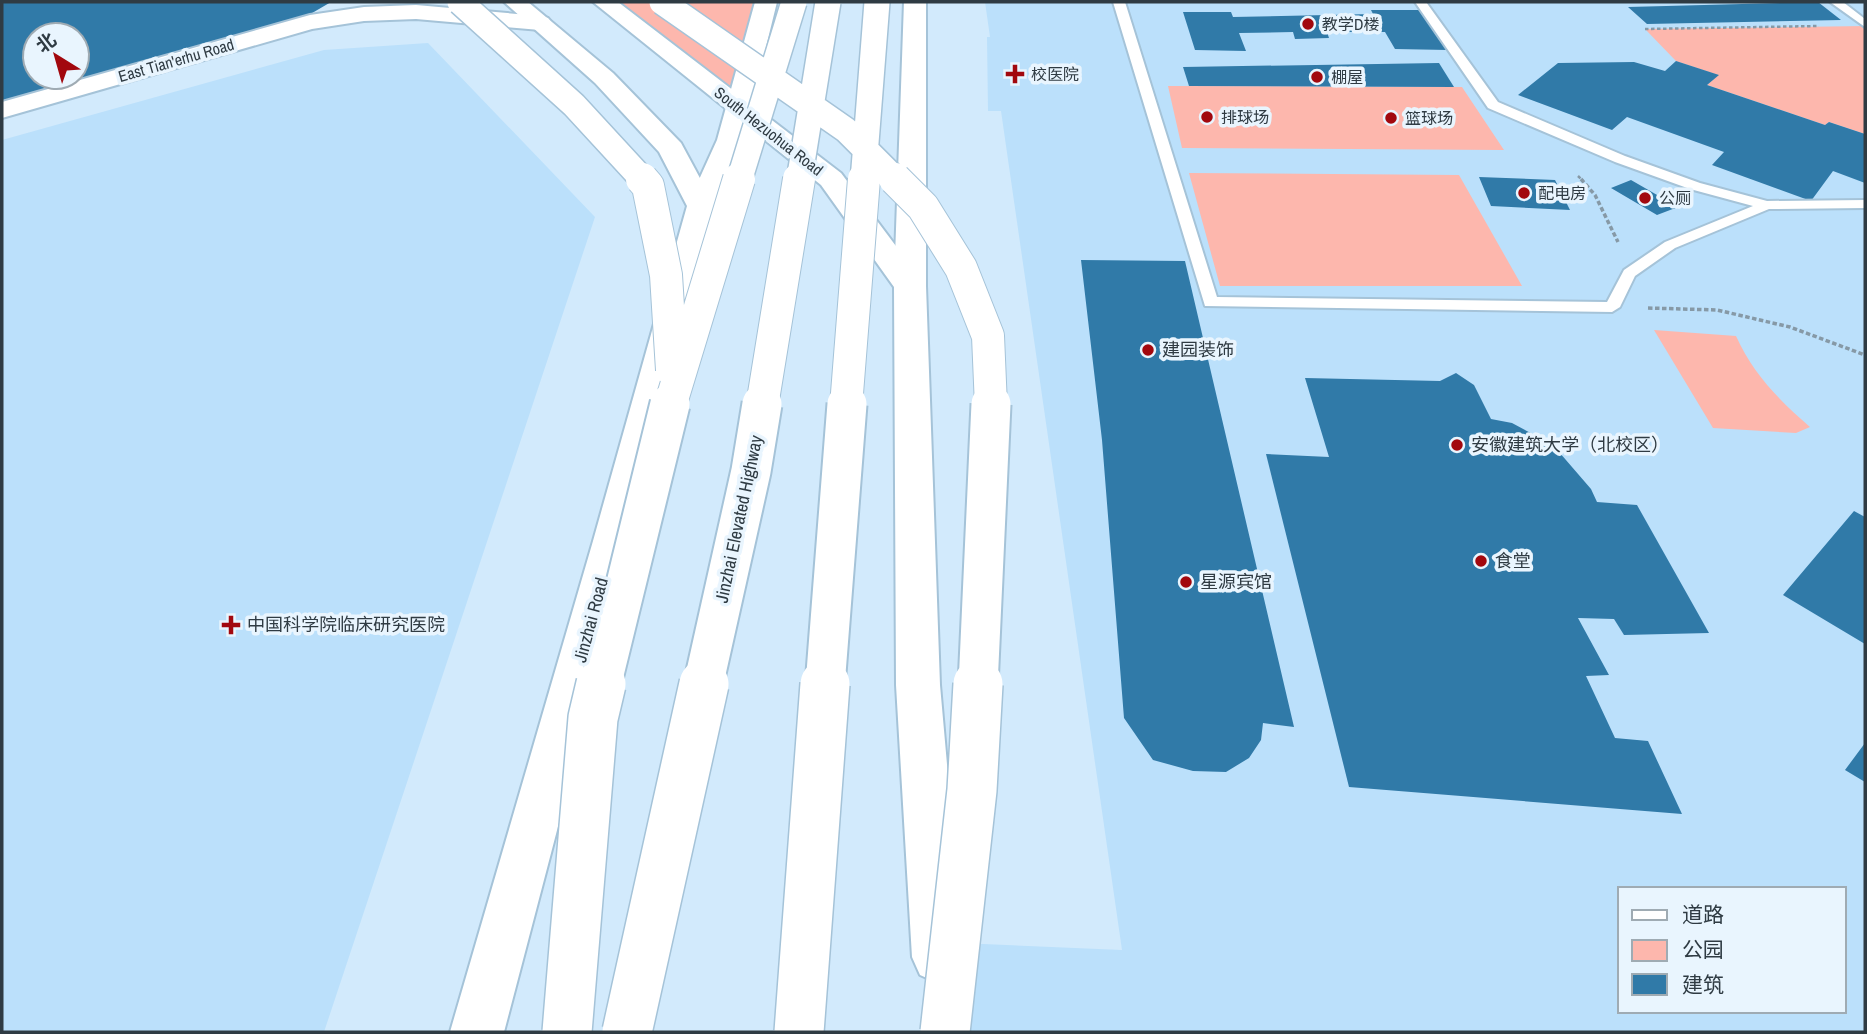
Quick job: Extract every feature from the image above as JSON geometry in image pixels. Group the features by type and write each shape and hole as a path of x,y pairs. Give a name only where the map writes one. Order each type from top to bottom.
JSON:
{"main road":[{"name":"East Tian'erhu Road","path":"310,22 335,2"},
{"path":"460,2 574,105 648,186 666,275 673,394"},
{"path":"515,2 604,78 671,149 701,206"},
{"name":"South Hezuohua Road","path":"604,2 831,179 910,286"},
{"path":"663,2 846,130 923,207 961,268 988,336 992,417 972,790 944,1032"},
{"name":"Jinzhai Road","path":"477,1032 613,541 701,206 730,140 766,2"},
{"path":"567,1032 593,718 673,394 794,2"},
{"name":"Jinzhai Elevated Highway","path":"627,1032 751,471 828,2"},
{"path":"799,1032 877,2"},
{"path":"915,2 910,286 918,685 944,1032"},
{"name":"East Tian'erhu Road","path":"2,110 310,22 363,14 416,12 540,23"}],"lane":[{"path":"1119,2 1211,302 1612,307 1629,273 1670,245 1767,205"},
{"path":"1420,2 1493,105 1620,159 1695,186 1767,205 1865,204"},
{"path":"1836,2 1865,24"}],"path":[{"path":"1645,29 1824,26"},
{"path":"1570,170 1595,195 1619,244 1629,273"},
{"path":"1612,307 1717,310 1790,327 1865,355"}],"shaded area":[{"name":"安徽建筑大学（北校区）","path":"985,2 1865,2 1865,1032 944,1032 937,942 1122,950 1001,111 988,111 987,37 990,37"},
{"name":"中国科学院临床研究医院","path":"428,43 595,217 324,1032 2,1032 2,140 324,50"}],"green space":[{"path":"604,2 766,2 739,109"},
{"path":"1865,26 1865,134 1829,122 1825,125 1707,85 1718,75 1676,61 1645,29"},
{"path":"1168,86 1462,87 1504,150 1182,148"},
{"path":"1189,173 1459,175 1522,286 1220,286"},
{"path":"1654,330 1736,336 1750,362 1768,386 1810,427 1796,433 1713,428"}],"building":[{"path":"2,2 331,2 283,30 91,79 91,21 21,21 21,91 45,91 2,102"},
{"path":"1818,2 1841,20 1647,24 1628,7"},
{"name":"教学D楼","path":"1371,10 1421,10 1448,50 1395,49 1385,32 1327,32 1329,38 1295,39 1293,32 1239,33 1246,51 1195,50 1183,12 1231,12 1233,17 1373,14"},
{"path":"1676,61 1719,75 1707,85 1825,125 1829,122 1865,134 1865,183 1833,171 1811,201 1712,165 1724,152 1627,117 1612,130 1518,95 1558,63 1634,62 1665,71"},
{"name":"棚屋","path":"1439,63 1454,87 1189,86 1183,67"},
{"name":"配电房","path":"1479,177 1555,180 1570,210 1491,206"},
{"name":"公厕","path":"1631,180 1678,207 1657,215 1611,188"},
{"name":"星源宾馆","path":"1081,260 1185,261 1294,727 1263,723 1261,740 1249,758 1226,772 1193,771 1153,760 1124,718 1102,440"},
{"name":"食堂","path":"1456,373 1474,385 1491,419 1512,423 1553,445 1591,489 1597,502 1637,505 1709,633 1624,635 1614,619 1578,618 1609,675 1586,676 1615,738 1648,741 1682,814 1349,787 1266,454 1329,457 1305,378 1440,381"},
{"path":"1854,511 1865,517 1865,644 1783,595"},
{"path":"1865,743 1865,782 1845,770"}],"place":[{"name":"教学D楼","path":"1308,24"},
{"name":"校医院","path":"1015,74"},
{"name":"棚屋","path":"1317,77"},
{"name":"排球场","path":"1207,117"},
{"name":"篮球场","path":"1391,118"},
{"name":"配电房","path":"1524,193"},
{"name":"公厕","path":"1645,198"},
{"name":"建园装饰","path":"1148,350"},
{"name":"安徽建筑大学（北校区）","path":"1457,445"},
{"name":"食堂","path":"1481,561"},
{"name":"星源宾馆","path":"1186,582"},
{"name":"中国科学院临床研究医院","path":"231,625"}]}
